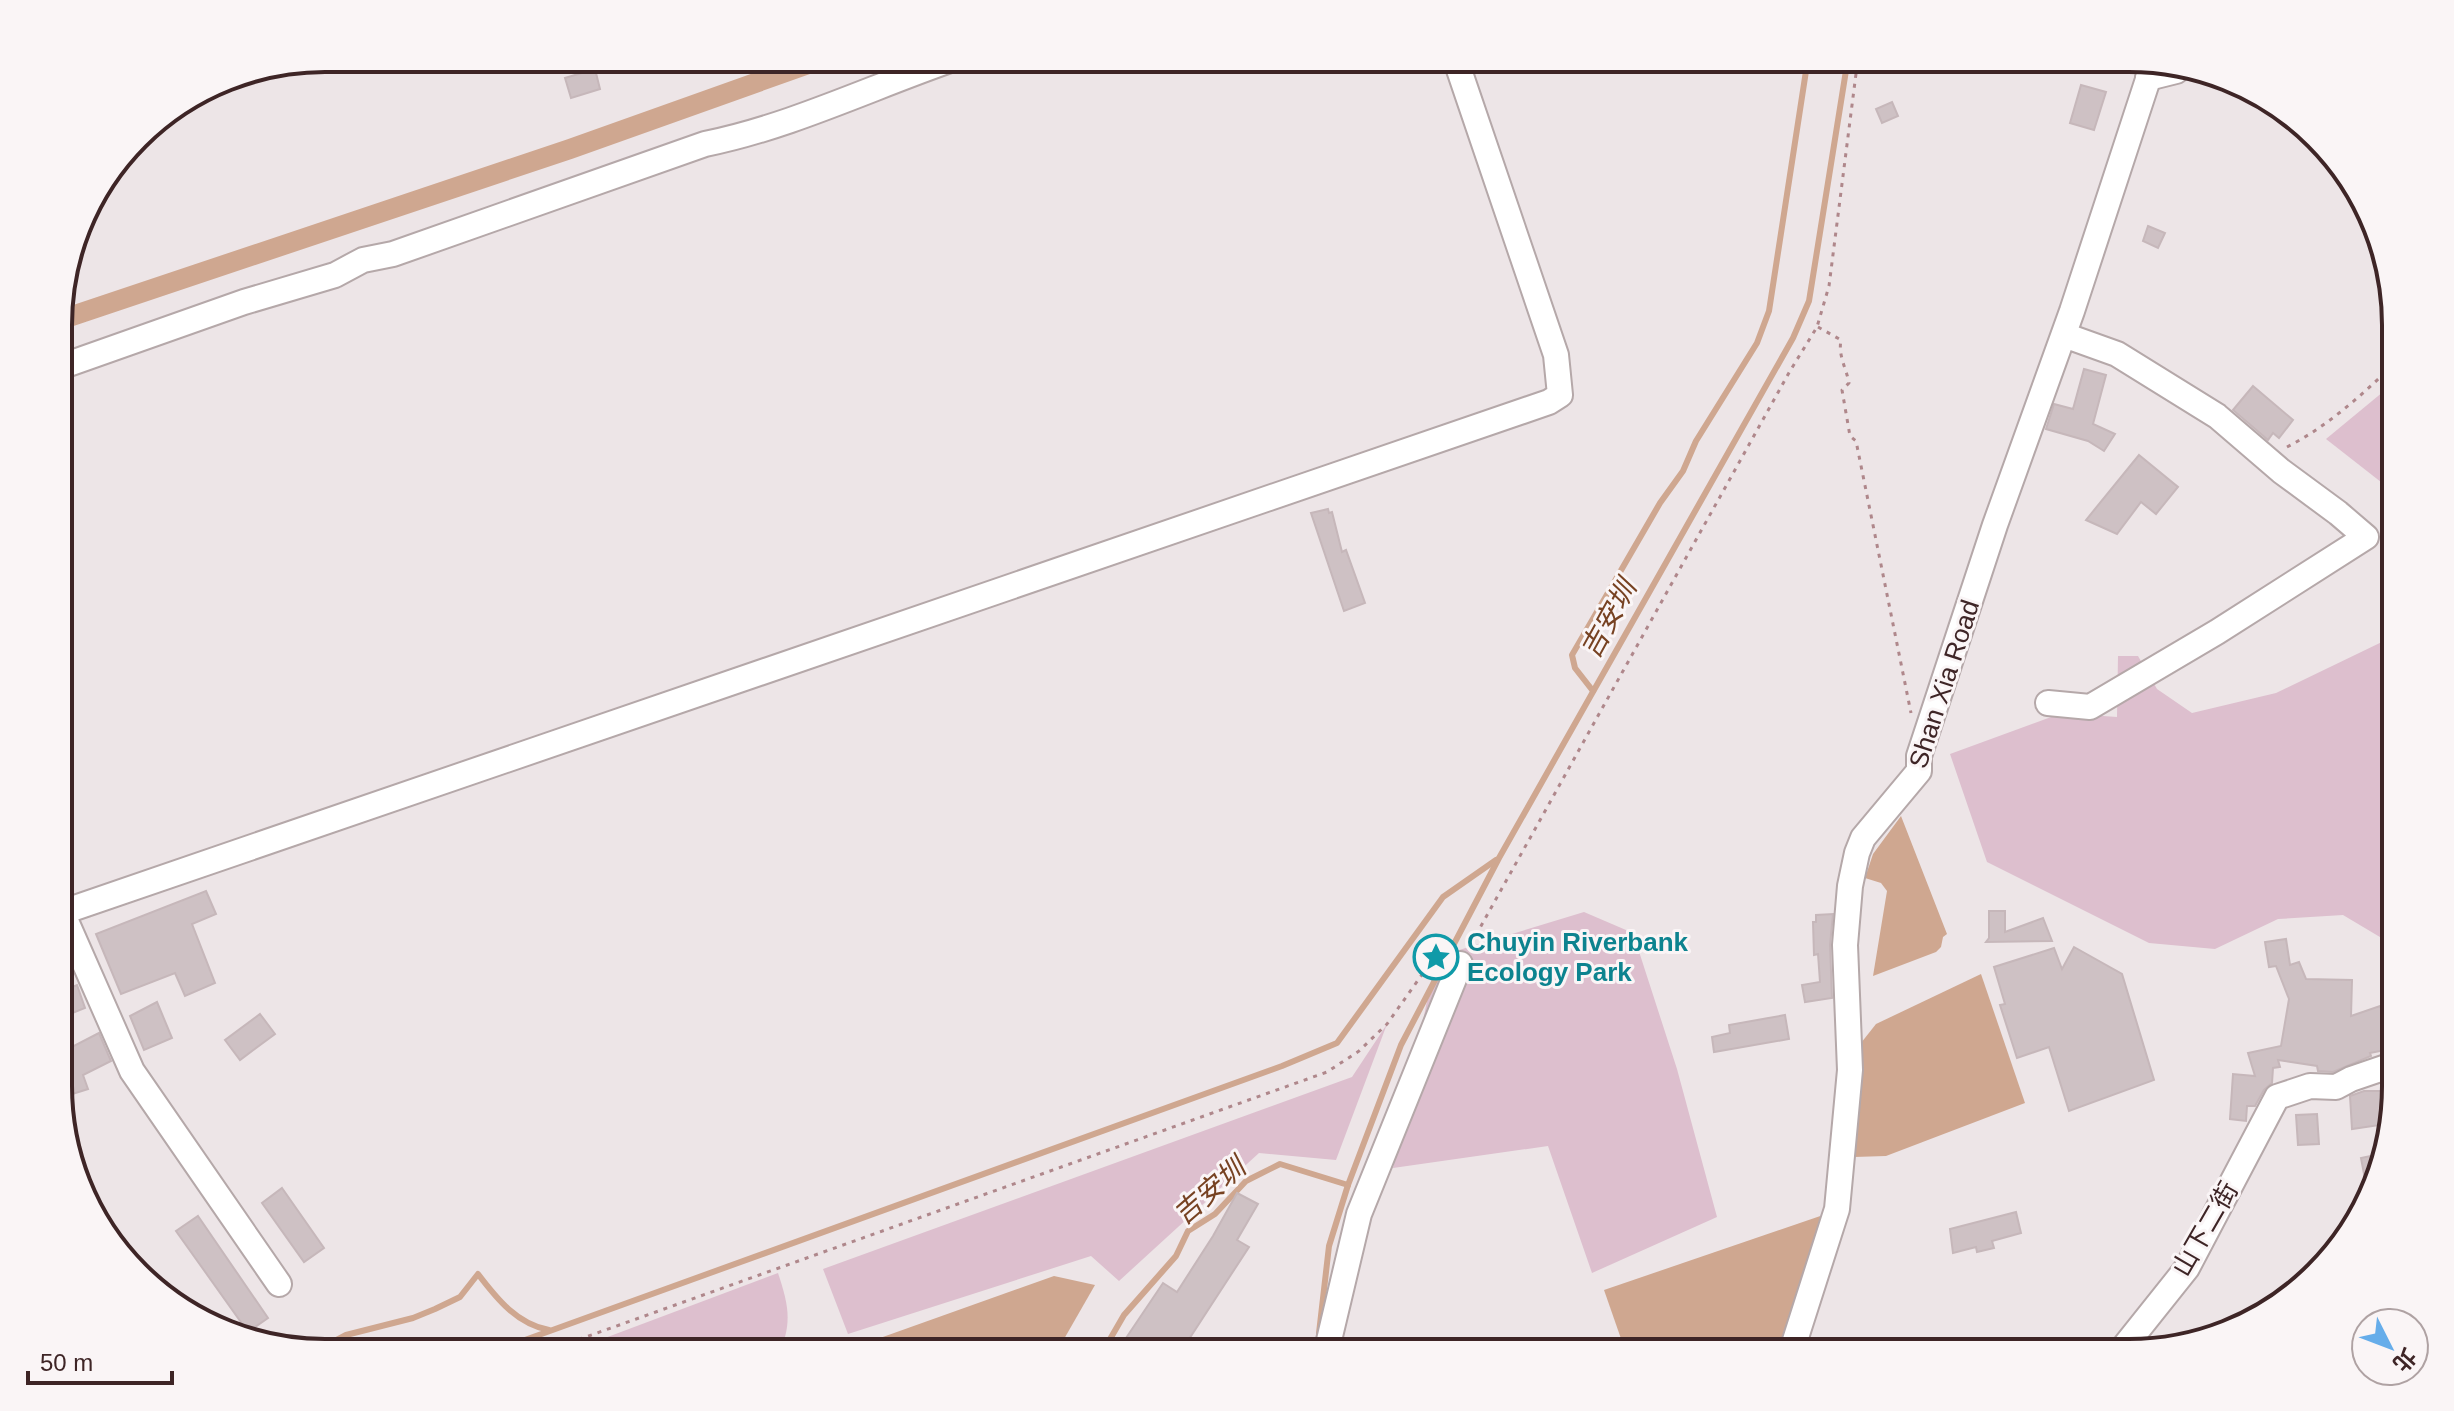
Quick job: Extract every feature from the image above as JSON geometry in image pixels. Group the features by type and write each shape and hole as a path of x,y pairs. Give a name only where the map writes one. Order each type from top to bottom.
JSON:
{"street":[{"path":"72,363 244,302 335,275 363,260 393,254 705,144 736,138 797,118 919,72"},
{"path":"72,909 1549,402 1560,395 1556,355 1460,72"},
{"name":"Shan Xia Road","path":"1796,1338 1837,1209 1850,1070 1845,945 1850,886 1857,853 1863,838 1919,771 1919,756 1995,525 2064,335 2149,73"},
{"path":"2048,703 2090,707 2217,632 2366,537 2266,459 2217,416 2117,354 2064,335"},
{"path":"72,937 132,1071 279,1284"},
{"path":"1329,1338 1359,1214 1460,964"},
{"name":"山下二街","path":"2131,1338 2187,1268 2277,1097 2310,1086 2336,1087 2381,1069"}],"path":[{"path":"1460,964 1817,327 1829,286 1856,72"},
{"path":"1817,327 1841,340 1839,353 1846,365 1849,383 1842,390 1850,436 1856,441 1919,756"},
{"path":"2266,459 2309,436 2381,377"},
{"path":"581,1339 1327,1072 1359,1051 1387,1024 1438,952"}],"shaded area":[{"path":"2381,394 2381,482 2326,439"},
{"path":"2381,642 2381,938 2343,915 2278,919 2215,949 2149,943 1987,862 1950,754 2062,713 2117,717 2118,656 2138,656 2157,689 2192,713 2276,693"},
{"path":"1901,816 1947,934 1936,952 1873,976 1887,891 1881,883 1865,878 1873,854"},
{"path":"1584,912 1633,933 1677,1069 1717,1217 1592,1273 1548,1146 1393,1168 1436,957"},
{"path":"1981,974 2025,1103 1886,1156 1854,1157 1861,1043 1876,1024"},
{"path":"1387,1024 1336,1160 1259,1153 1119,1281 1091,1256 848,1334 823,1269 1352,1077"},
{"path":"1832,1212 1789,1338 1621,1338 1604,1290"},
{"path":"778,1273 788,1313 784,1339 603,1339"},
{"path":"1054,1276 1095,1285 1064,1339 878,1339"}],"building":[{"path":"596,72 600,89 571,98 565,78"},
{"path":"2081,85 2106,92 2094,130 2070,123"},
{"path":"1892,102 1898,116 1882,123 1876,109"},
{"path":"2148,226 2165,233 2158,248 2143,241"},
{"path":"2084,369 2106,375 2093,424 2115,434 2104,451 2088,441 2046,429 2054,404 2073,409"},
{"path":"2253,386 2293,420 2279,438 2273,433 2268,440 2233,410"},
{"path":"2139,455 2178,487 2156,514 2141,502 2117,534 2086,520"},
{"path":"1328,509 1329,513 1332,512 1342,552 1346,550 1365,603 1344,611 1311,513"},
{"path":"206,891 216,914 192,924 215,983 185,996 175,973 121,994 96,934"},
{"path":"1989,911 2005,911 2005,932 2043,918 2052,941 1986,942 1989,938"},
{"path":"1833,914 1830,945 1832,998 1805,1002 1802,985 1820,982 1818,954 1814,955 1813,922 1816,922 1816,915"},
{"path":"2286,939 2290,965 2299,962 2306,979 2352,980 2351,1016 2380,1006 2381,1051 2370,1053 2371,1056 2333,1072 2318,1071 2317,1066 2278,1060 2280,1067 2273,1068 2272,1083 2255,1106 2247,1106 2246,1121 2230,1119 2233,1074 2255,1076 2248,1053 2281,1046 2289,999 2276,966 2269,967 2265,942"},
{"path":"2074,947 2122,974 2154,1080 2069,1111 2049,1047 2017,1058 2000,1005 2005,1004 1994,967 2054,948 2062,969"},
{"path":"77,985 85,1008 72,1013 72,987"},
{"path":"157,1002 172,1038 144,1050 130,1016"},
{"path":"260,1014 275,1034 240,1060 225,1040"},
{"path":"1785,1015 1789,1039 1714,1052 1712,1037 1730,1033 1729,1025"},
{"path":"99,1033 111,1061 83,1075 88,1089 72,1094 72,1086 72,1047"},
{"path":"2364,1091 2381,1091 2378,1125 2352,1129 2350,1096"},
{"path":"2317,1114 2319,1144 2298,1145 2296,1115"},
{"path":"2372,1156 2365,1178 2361,1158"},
{"path":"282,1188 324,1248 304,1262 262,1203"},
{"path":"1237,1193 1258,1204 1237,1240 1249,1247 1189,1339 1126,1339 1163,1283 1177,1292"},
{"path":"2016,1212 2021,1233 1992,1241 1994,1248 1977,1252 1976,1247 1953,1253 1950,1229"},
{"path":"198,1216 268,1318 254,1328 243,1325 176,1231"}],"waterway":[{"path":"73,316 570,149 786,72"},
{"path":"1593,691 1575,668 1572,655 1660,503 1683,471 1696,441 1757,343 1769,311 1806,72"},
{"name":"吉安圳","path":"1319,1333 1329,1246 1348,1185 1401,1045 1499,858 1793,338 1809,301 1846,72"},
{"path":"528,1339 1282,1066 1337,1043 1443,897 1496,860"},
{"name":"吉安圳","path":"1110,1339 1124,1315 1176,1256 1188,1231 1215,1214 1246,1181 1280,1164 1348,1185"},
{"path":"339,1339 435,1309 460,1297 478,1274 517,1316 549,1330"}],"place":[{"name":"Chuyin Riverbank Ecology Park","path":"1436,957"}]}
